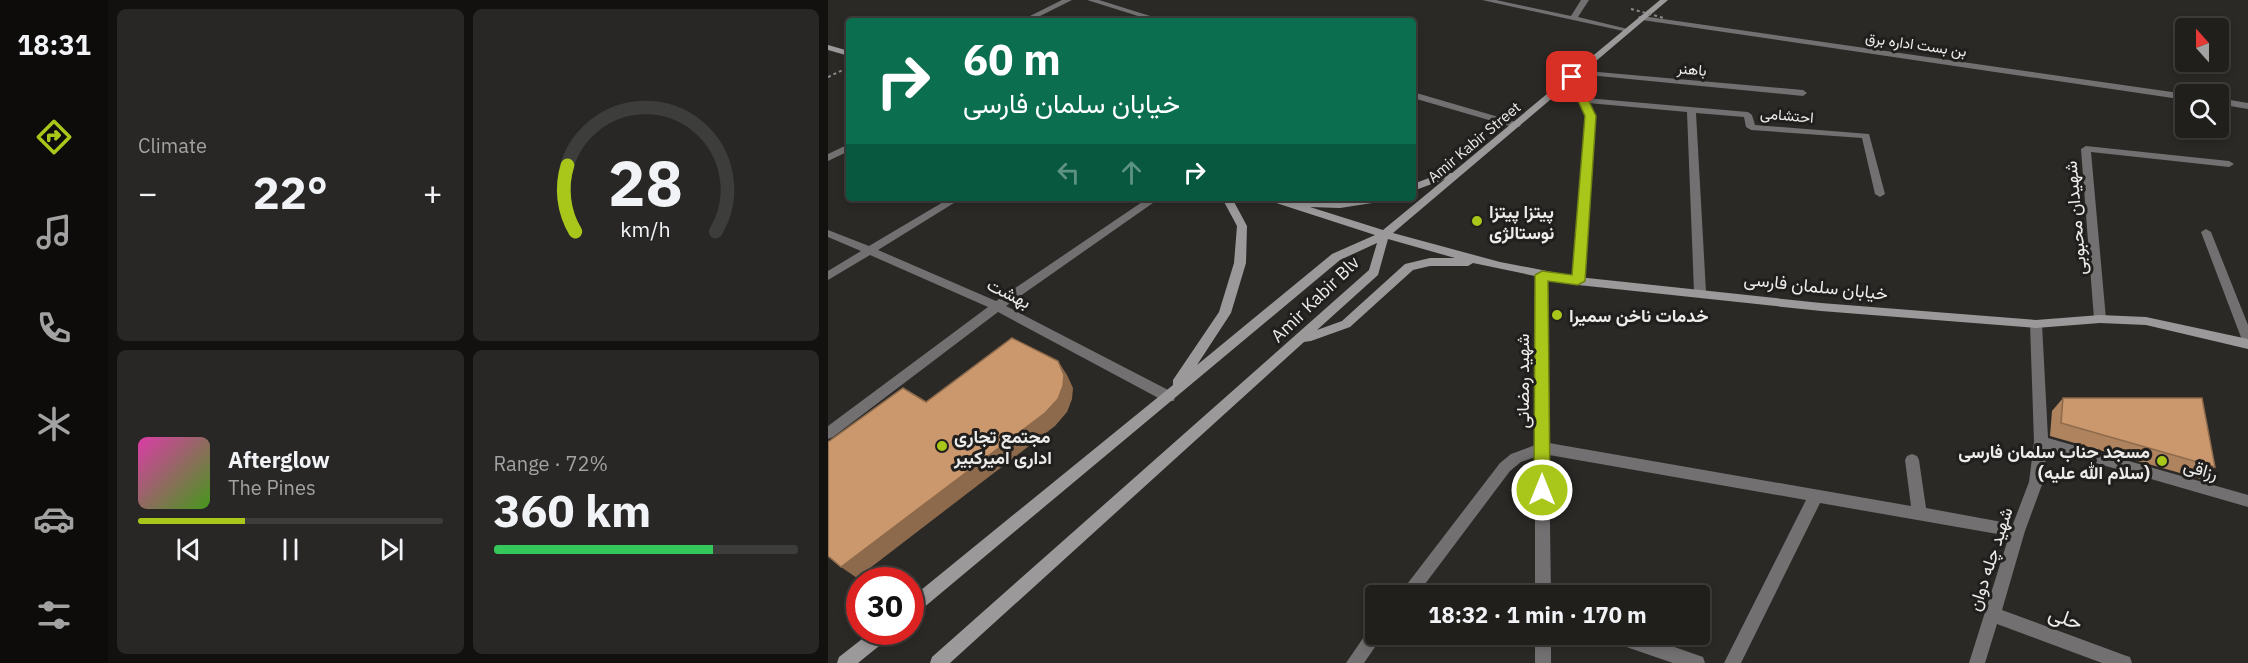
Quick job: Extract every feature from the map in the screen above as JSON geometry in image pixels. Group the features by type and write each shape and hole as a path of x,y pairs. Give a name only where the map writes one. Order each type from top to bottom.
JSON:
{"main road":[{"name":"Amir Kabir Street","path":"1384,235 1664,0"},
{"path":"828,47 846,53"},
{"path":"1416,187 1439,179 1470,162"},
{"path":"1169,397 1225,314 1240,264 1242,226 1229,201"},
{"path":"1280,201 1340,205 1366,201"},
{"name":"خیابان سلمان فارسی","path":"1286,203 1384,235 1542,275 1578,281 1700,292 1821,307 2036,324 2100,319 2146,321 2248,342"},
{"name":"Amir Kabir Blv","path":"938,663 1300,341 1374,272 1384,235"},
{"name":"Amir Kabir Blv","path":"924,598 1336,257 1384,235"},
{"path":"1300,341 1346,324 1409,267 1430,262 1489,262"},
{"path":"845,663 867,645"}],"street":[{"path":"1030,18 1068,0"},
{"path":"1091,0 1152,18"},
{"path":"1486,0 1628,30"},
{"path":"1574,19 1585,0"},
{"name":"بن بست اداره برق","path":"1642,18 2175,95"},
{"path":"1575,75 1590,116 1578,281"},
{"name":"باهنر","path":"1575,75 1803,93"},
{"path":"1416,96 1516,125"},
{"name":"احتشامی","path":"1583,100 1748,115 1751,127 1866,136 1880,194"},
{"path":"2229,103 2248,106"},
{"path":"1691,111 1700,292"},
{"path":"828,158 846,149"},
{"name":"شهیدان محبوبی","path":"2100,319 2086,149 2229,164"},
{"path":"828,276 952,201"},
{"path":"828,433 997,306 1151,201"},
{"path":"2206,232 2248,342"},
{"name":"بهشت","path":"828,233 997,306 1169,397"},
{"name":"شهید رمضانی","path":"1542,275 1543,585"},
{"name":"شهید چله دوان","path":"1977,663 2018,531 2036,483 2041,442 2036,324"},
{"name":"رزاقی","path":"2041,442 2248,501"},
{"path":"1414,585 1505,466 1516,458 1542,448 2018,531"},
{"path":"1912,460 1919,513"},
{"path":"1732,663 1816,496"},
{"name":"حلی","path":"1992,614 2124,663"},
{"path":"1354,663 1368,645"},
{"path":"1543,645 1543,663"},
{"path":"1645,645 1698,663"}],"path":[{"path":"1631,9 1664,18"},
{"path":"828,76 846,69"}],"building":[{"name":"مجتمع تجاری اداری امیرکبیر","path":"1012,338 1058,361 1064,375 1058,399 1045,413 841,567 828,556 828,442 903,388 926,402"},
{"path":"2063,398 2202,398 2215,467 2061,423"}],"place":[{"name":"پیتزا پیتزا نوستالژی","path":"1477,221"},
{"name":"خدمات ناخن سمیرا","path":"1557,315"},
{"name":"مجتمع تجاری اداری امیرکبیر","path":"942,446"},
{"name":"مسجد جناب سلمان فارسی (سلام الله علیه)","path":"2162,461"}],"route":[{"path":"1542,490 1542,275 1578,281 1590,116 1572,77"}]}
